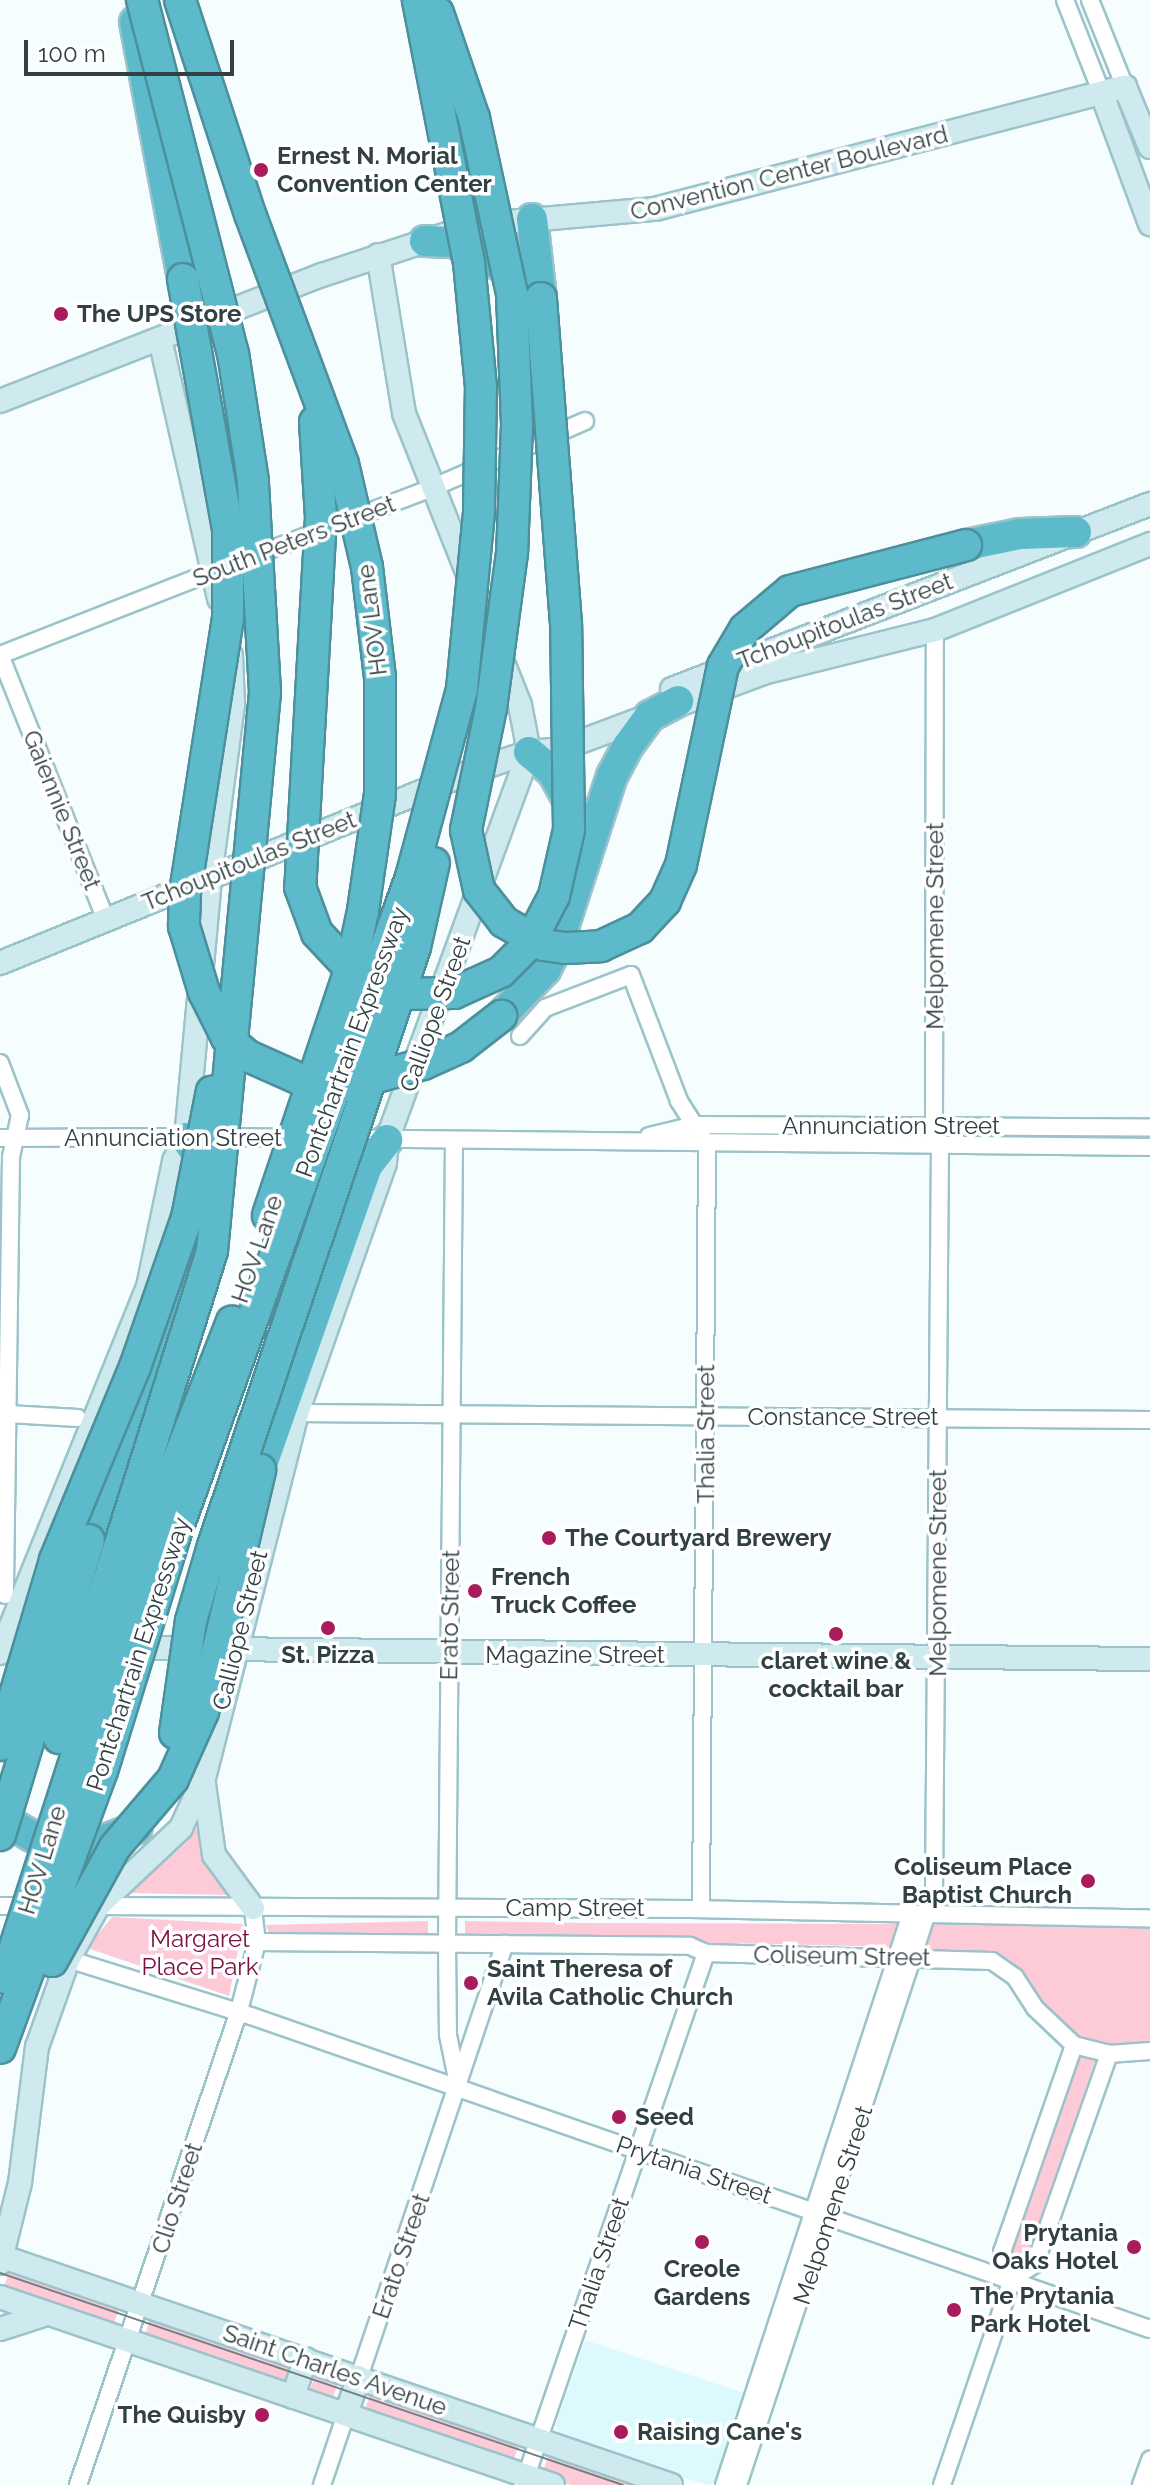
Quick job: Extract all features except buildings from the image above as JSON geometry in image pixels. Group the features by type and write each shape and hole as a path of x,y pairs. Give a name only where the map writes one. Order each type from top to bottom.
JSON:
{"highway":[{"path":"131,0 228,530 228,618 185,893 184,926 204,992 227,1038 275,1072 348,1085 387,1076 461,1047 517,1000 545,970 577,886 612,776 628,746 650,716 678,701"},
{"name":"Pontchartrain Expressway","path":"0,1932 212,1251 265,692 253,481 233,354 142,0"},
{"path":"180,0 300,345 314,413 321,517 300,887 317,933 361,980 403,994 454,993 501,972 529,944 554,896 569,830 564,593 532,219"},
{"name":"Pontchartrain Expressway","path":"0,2050 102,1771 174,1538 411,877 462,689 479,511 481,387 469,263 418,0"},
{"path":"433,0 474,118 512,294 517,425 512,553 491,708 466,830 479,890 504,922 544,945 566,948 601,946 640,928 665,901 681,865 723,666 745,629 790,591 966,545 1020,534 1076,532"},
{"path":"425,241 453,242 475,252 525,279 541,298"},
{"name":"HOV Lane","path":"0,1995 139,1560 231,1325 325,1049 363,911 380,794 375,623 357,516 300,345"},
{"path":"0,1817 32,1836 66,1844 122,1835 150,1821 164,1803 191,1621 213,1546 415,947 462,689"},
{"path":"537,750 574,810 577,886"},
{"path":"0,1745 55,1560 135,1367 187,1218 222,1021 238,976"},
{"path":"0,1835 89,1540 193,1250 202,1162 186,1138"},
{"path":"0,2050 26,2025 63,1932 115,1847 173,1779 203,1712 260,1470 367,1166 387,1140"}],"street":[{"path":"1065,0 1150,224"},
{"path":"1090,0 1150,147"},
{"name":"Convention Center Boulevard","path":"0,401 378,255 474,225 655,209 1125,87"},
{"path":"378,255 404,413 537,750"},
{"path":"0,1651 148,1287 174,1161 186,1138 210,877 233,705 232,661 160,339"},
{"name":"South Peters Street","path":"0,655 432,488 585,421"},
{"name":"Tchoupitoulas Street","path":"0,963 210,877 537,750 557,737 836,621 1150,504"},
{"name":"Tchoupitoulas Street","path":"537,750 561,749 678,701 763,673 935,630 1150,544"},
{"name":"Melpomene Street","path":"738,2485 908,1956 929,1915 934,1892 940,1145 934,1126 935,630"},
{"name":"Gaiennie Street","path":"0,655 106,920"},
{"name":"Calliope Street","path":"1,2258 20,2183 37,2047 68,1960 98,1906 181,1828 204,1778 233,1653 297,1413 385,1163 387,1140 537,750"},
{"path":"520,1036 545,1008 631,975 679,1101 707,1145"},
{"path":"0,1063 20,1115 8,1138 11,1157 8,1414 4,1464 5,1595"},
{"name":"Annunciation Street","path":"635,1140 695,1125 1150,1127"},
{"name":"Annunciation Street","path":"8,1138 635,1140 707,1145 1150,1147"},
{"name":"Erato Street","path":"454,1140 447,1944 449,2038 459,2089"},
{"name":"Thalia Street","path":"701,1909 707,1145"},
{"name":"Constance Street","path":"297,1413 452,1417 1150,1420"},
{"path":"8,1414 78,1418"},
{"name":"Magazine Street","path":"0,1651 167,1648 233,1653 1150,1659"},
{"path":"0,1704 63,1676 169,1662 205,1677 217,1694 220,1711"},
{"name":"Calliope Street","path":"204,1778 214,1855 253,1908"},
{"name":"Camp Street","path":"0,1906 701,1909 1150,1919"},
{"name":"Clio Street","path":"78,2485 239,2011 257,1942 253,1908"},
{"name":"Melpomene Street","path":"908,1956 911,1914"},
{"name":"Prytania Street","path":"0,1932 68,1960 239,2011 1150,2329"},
{"name":"Coliseum Street","path":"257,1942 690,1946 706,1953 908,1956 1004,1966 1035,2008 1074,2045 1109,2054 1150,2051"},
{"name":"Erato Street","path":"359,2377 459,2089 505,1944"},
{"name":"Thalia Street","path":"525,2481 706,1953"},
{"path":"1012,2279 1002,2252 1074,2045"},
{"path":"942,2485 1012,2279 1035,2264 1109,2054"},
{"name":"Melpomene Street","path":"724,2485 823,2215"},
{"name":"Saint Charles Avenue","path":"1,2258 671,2485"},
{"name":"Saint Charles Avenue","path":"0,2297 128,2343 346,2414 525,2481 553,2485"},
{"path":"0,2329 47,2314"},
{"path":"293,2397 305,2359"},
{"path":"322,2485 359,2377"},
{"path":"1141,2485 1150,2460"}],"shaded area":[{"path":"585,2340 744,2393 715,2483 707,2485 563,2439 555,2427"}],"green space":[{"path":"200,1824 211,1867 229,1895 130,1893 186,1843"},
{"path":"929,1915 1150,1919 1150,2051 1074,2045 1004,1966 915,1956"},
{"name":"Margaret Place Park","path":"112,1917 243,1924 229,1996 87,1948"},
{"path":"428,1921 428,1937 270,1936 266,1925"},
{"path":"465,1921 900,1924 898,1947 465,1937"},
{"path":"1080,2056 1095,2061 1029,2257 1017,2262 1011,2250"},
{"path":"9,2272 119,2310 112,2328 3,2290"},
{"path":"150,2319 292,2363 286,2384 144,2340"},
{"path":"316,2373 339,2381 332,2401 309,2393"},
{"path":"371,2392 519,2443 512,2466 363,2415"},
{"path":"549,2453 644,2485 571,2485 542,2475"}],"tram line":[{"path":"0,2273 623,2485"}],"place":[{"name":"Ernest N. Morial Convention Center","path":"261,170"},
{"name":"The UPS Store","path":"61,314"},
{"name":"The Courtyard Brewery","path":"549,1538"},
{"name":"French Truck Coffee","path":"475,1591"},
{"name":"St. Pizza","path":"328,1628"},
{"name":"claret wine & cocktail bar","path":"836,1634"},
{"name":"Coliseum Place Baptist Church","path":"1088,1881"},
{"name":"Saint Theresa of Avila Catholic Church","path":"471,1983"},
{"name":"Seed","path":"619,2117"},
{"name":"Creole Gardens","path":"702,2242"},
{"name":"Prytania Oaks Hotel","path":"1134,2247"},
{"name":"The Prytania Park Hotel","path":"954,2310"},
{"name":"The Quisby","path":"262,2415"},
{"name":"Raising Cane's","path":"621,2432"}]}
